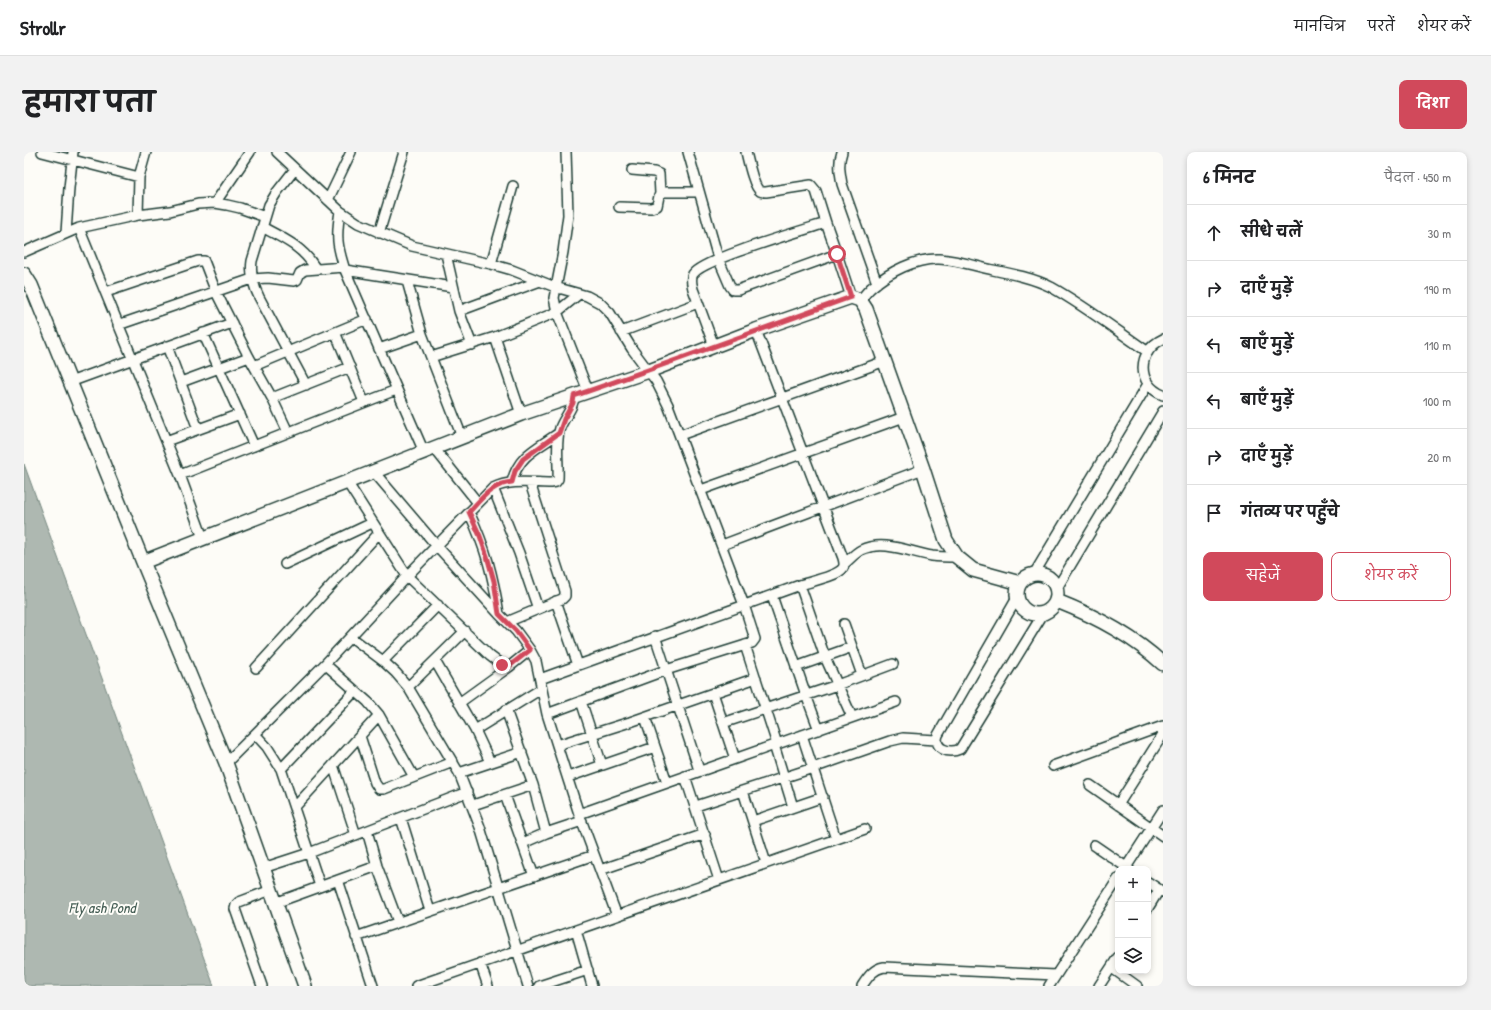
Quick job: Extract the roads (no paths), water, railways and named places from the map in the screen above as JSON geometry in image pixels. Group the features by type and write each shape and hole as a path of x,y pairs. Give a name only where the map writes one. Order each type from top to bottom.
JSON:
{"street":[{"path":"42,152 72,155 139,177"},
{"path":"138,215 139,177 146,152"},
{"path":"215,203 250,152"},
{"path":"277,152 340,211 358,223 379,233 412,246 491,264 555,287 587,296 600,303 610,313 621,332 656,381 668,405 722,545 755,639 752,643 666,670 547,714"},
{"path":"328,200 351,152"},
{"path":"379,233 404,152"},
{"path":"566,152 568,215 563,252 554,298 557,312 588,391"},
{"path":"688,152 718,258 733,290 738,290 837,254"},
{"path":"746,152 755,183 760,191 766,192 811,185 816,191 837,254 856,299 866,309 923,469 946,540 957,557 973,570 1020,583"},
{"path":"842,152 839,159 839,171 842,184 877,283"},
{"path":"66,233 72,155"},
{"path":"295,169 269,205 252,261 252,279 259,297 306,385"},
{"path":"618,207 655,208 658,204 660,194 659,174 654,172 632,170"},
{"path":"491,264 513,186"},
{"path":"660,194 666,192 699,192"},
{"path":"24,252 79,228 198,204 215,203 240,208 265,217"},
{"path":"340,211 336,232 338,250 344,269 367,319 396,390 429,450 478,503"},
{"path":"714,346 692,289 691,280 694,274 701,267 718,258 826,223"},
{"path":"262,227 286,239 296,246 304,253 316,269"},
{"path":"79,228 180,475 203,538"},
{"path":"446,254 459,311 472,345"},
{"path":"143,562 521,414 649,371 756,330 856,299 888,275 907,266 924,261 938,259 1030,278 1070,298 1148,352"},
{"path":"106,292 198,261 204,261 216,292 272,398 288,432"},
{"path":"118,325 252,279 268,278 294,281 297,280 300,272 316,269 344,269 407,281 453,287"},
{"path":"24,274 31,285 226,763 305,986"},
{"path":"407,281 422,334 462,437"},
{"path":"459,311 540,281"},
{"path":"431,357 495,337 557,312 579,294"},
{"path":"621,332 698,303"},
{"path":"254,366 367,319"},
{"path":"70,382 232,323"},
{"path":"540,679 655,636 772,596 842,570 844,564 843,558 756,330"},
{"path":"335,332 364,402"},
{"path":"204,334 254,446"},
{"path":"379,349 422,334"},
{"path":"495,337 521,414"},
{"path":"1163,339 1157,342 1148,352 1145,358 1143,371 1148,384 1152,389 1163,395"},
{"path":"167,346 198,429"},
{"path":"181,382 249,357"},
{"path":"680,435 885,361"},
{"path":"272,398 350,367"},
{"path":"1034,574 1148,384"},
{"path":"180,475 396,390"},
{"path":"226,763 325,664 436,545 494,488 503,483 512,482 556,482 558,479 559,433 564,419 573,403 574,396"},
{"path":"936,740 939,747 944,750 954,751 960,749 1043,614 1054,606 1057,594 1163,411"},
{"path":"166,441 240,414"},
{"path":"701,490 904,417"},
{"path":"512,482 515,471 523,459 559,433"},
{"path":"722,545 923,469"},
{"path":"374,472 436,545 516,631 530,650 536,661 547,714 594,855 617,916"},
{"path":"347,482 407,576 502,665 508,667"},
{"path":"507,622 562,599 565,596 565,591 530,483"},
{"path":"494,488 519,553 538,609"},
{"path":"469,512 487,556 494,581 499,614"},
{"path":"285,564 372,523"},
{"path":"256,668 379,533"},
{"path":"844,564 860,551 868,547 878,546 892,546 932,556 957,557"},
{"path":"1043,614 1037,615 1025,611 1018,603 1017,593 1020,583 1024,579 1034,574 1039,574 1049,578 1057,594 1117,630 1150,652 1163,664"},
{"path":"800,585 825,657 852,718"},
{"path":"772,596 819,730"},
{"path":"936,740 1017,598"},
{"path":"556,601 578,664"},
{"path":"383,661 438,605"},
{"path":"844,624 862,675"},
{"path":"408,687 465,631"},
{"path":"655,636 699,770"},
{"path":"351,637 383,661 408,687 459,773 473,805 516,951 528,986"},
{"path":"745,645 766,709 793,807"},
{"path":"796,667 852,647"},
{"path":"459,703 530,650"},
{"path":"435,661 475,730 490,762"},
{"path":"325,664 368,702 379,715 414,777"},
{"path":"723,723 806,696 893,664"},
{"path":"557,744 645,717 756,678"},
{"path":"475,730 541,689"},
{"path":"281,769 355,691"},
{"path":"713,693 735,758"},
{"path":"581,701 602,765"},
{"path":"523,843 581,817 667,782 896,702"},
{"path":"506,710 533,785 546,834"},
{"path":"294,808 379,715"},
{"path":"645,717 667,782"},
{"path":"1053,766 1163,726"},
{"path":"255,734 267,747 281,769 320,886"},
{"path":"1118,805 1163,734"},
{"path":"802,735 836,839"},
{"path":"360,736 377,787 379,789 384,789 453,762"},
{"path":"696,806 890,741 903,738 936,740"},
{"path":"568,777 655,747"},
{"path":"459,773 522,752"},
{"path":"333,765 356,835"},
{"path":"685,776 719,880"},
{"path":"473,805 533,785"},
{"path":"1090,785 1163,836"},
{"path":"743,790 766,864"},
{"path":"263,868 309,853 467,792"},
{"path":"505,794 534,876"},
{"path":"753,821 823,797"},
{"path":"1127,866 1163,810"},
{"path":"401,818 430,910"},
{"path":"416,986 865,829"},
{"path":"367,831 377,866 398,922"},
{"path":"600,870 704,834"},
{"path":"1094,845 1123,866"},
{"path":"356,937 430,910 594,855"},
{"path":"275,902 377,866"},
{"path":"338,880 373,986"},
{"path":"1151,884 1161,891 1151,904"},
{"path":"1049,986 1115,885"},
{"path":"262,986 235,909 239,902 271,890"},
{"path":"576,930 592,986"},
{"path":"1099,986 1115,962"},
{"path":"480,963 488,986"},
{"path":"862,986 872,972 878,968 884,967 1056,975"},
{"path":"1112,968 1137,986"},
{"path":"539,986 588,970"}],"water":[{"name":"Fly ash Pond","path":"24,464 214,986 24,986"}]}
